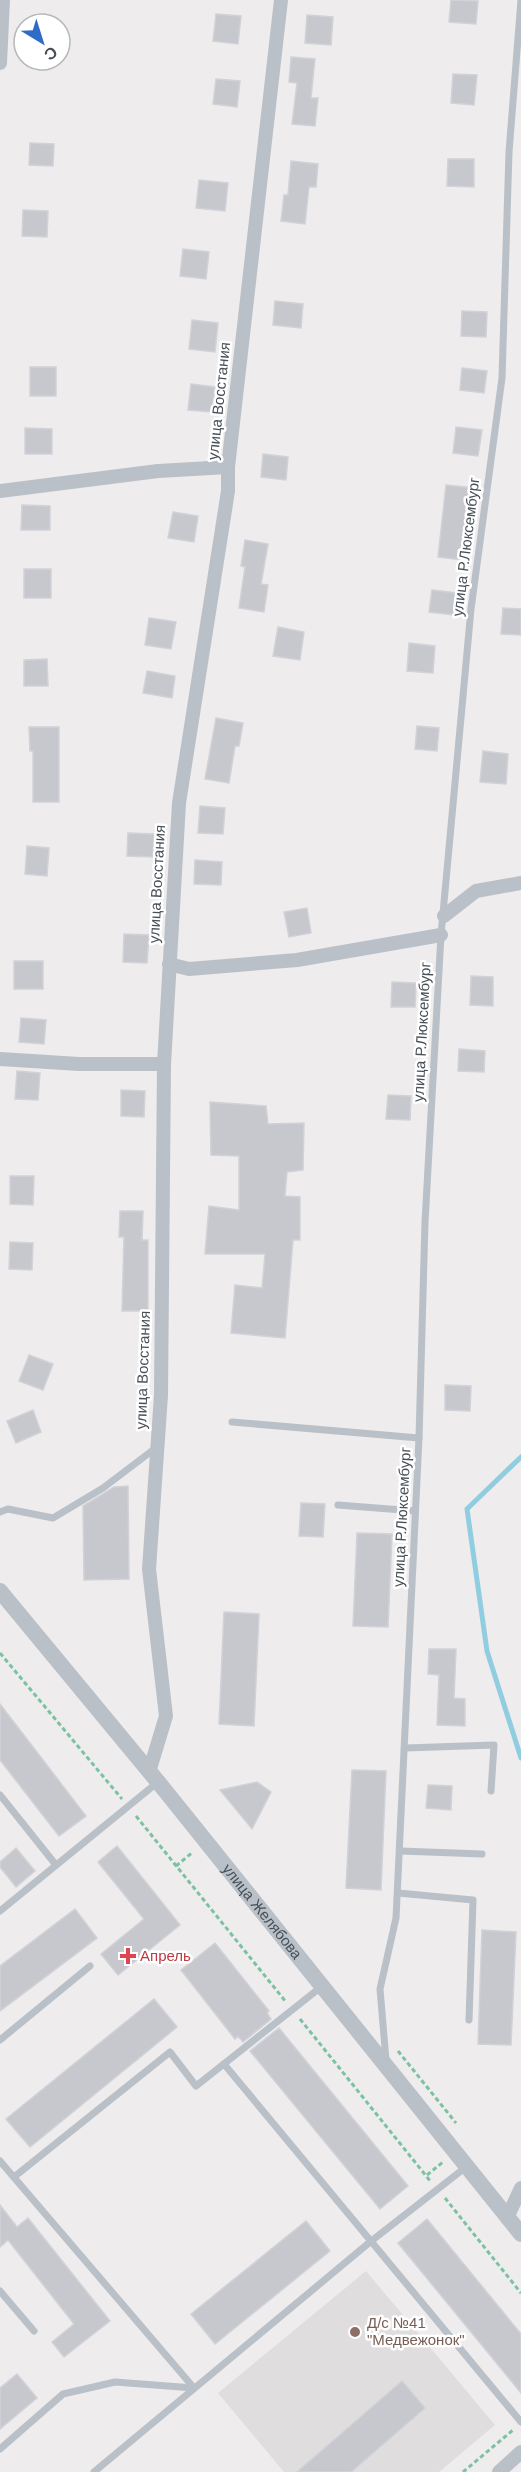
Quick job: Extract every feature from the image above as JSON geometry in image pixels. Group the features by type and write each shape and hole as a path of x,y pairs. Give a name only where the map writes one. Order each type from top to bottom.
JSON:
{"street":[{"path":"0,63 3,0"},
{"name":"улица Восстания","path":"153,1777 166,1716 149,1569 161,1395 164,1064 179,803 228,491 228,467 281,0"},
{"path":"0,491 158,471 228,467"},
{"path":"444,916 476,891 521,883"},
{"path":"169,964 189,969 297,960 441,935"},
{"path":"0,1059 79,1064 164,1064"},
{"name":"улица Желябова","path":"3,1600 153,1777 521,2234"},
{"path":"507,2218 520,2193"},
{"path":"500,2472 521,2452"}],"lane":[{"name":"улица Р.Люксембург","path":"386,2066 380,1989 396,1918 398,1893 419,1438 425,1221 441,935 471,609 502,378 509,152 521,0"},
{"path":"232,1422 419,1438"},
{"path":"0,1512 8,1509 53,1518 103,1488 157,1448"},
{"path":"338,1505 416,1511"},
{"path":"405,1748 494,1745 491,1791"},
{"path":"0,1911 128,1806 153,1777"},
{"path":"0,1795 56,1865"},
{"path":"400,1851 482,1854"},
{"path":"398,1893 473,1900 469,2020"},
{"path":"0,2040 90,1966"},
{"path":"14,2178 170,2052 196,2086 321,1987"},
{"path":"224,2064 521,2423"},
{"path":"0,2161 194,2388"},
{"path":"94,2472 370,2242 466,2167"},
{"path":"0,2291 34,2331"},
{"path":"0,2449 63,2394 115,2382 194,2388"}],"path":[{"path":"0,1653 128,1806 521,2293"},
{"path":"463,2472 521,2423"}],"shaded area":[{"name":"Д/с №41 \"Медвежонок\"","path":"366,2271 495,2425 439,2472 284,2472 218,2393"}],"building":[{"path":"451,0 478,1 476,24 449,22"},
{"path":"216,14 241,16 238,44 213,41"},
{"path":"307,15 333,17 331,45 305,43"},
{"path":"291,57 315,59 311,98 318,98 315,126 292,124 297,83 289,82"},
{"path":"453,74 477,75 474,105 451,103"},
{"path":"216,79 240,81 237,107 213,104"},
{"path":"30,143 54,144 53,166 29,165"},
{"path":"448,159 474,159 474,187 447,186"},
{"path":"291,161 318,164 316,187 309,187 305,224 281,221 284,195 288,195"},
{"path":"199,180 228,183 225,211 196,208"},
{"path":"23,210 48,211 47,237 22,236"},
{"path":"183,249 209,252 206,279 180,276"},
{"path":"275,301 303,304 301,328 273,325"},
{"path":"462,311 487,312 486,337 461,336"},
{"path":"192,320 218,323 215,352 189,349"},
{"path":"30,367 56,367 56,396 30,396"},
{"path":"462,368 487,371 484,393 460,390"},
{"path":"191,384 215,387 212,412 188,410"},
{"path":"456,427 482,430 478,456 453,453"},
{"path":"25,428 52,429 52,454 25,454"},
{"path":"263,454 288,457 286,480 261,477"},
{"path":"446,485 475,488 463,560 438,557"},
{"path":"22,505 50,506 50,530 21,530"},
{"path":"173,512 198,516 194,542 168,538"},
{"path":"245,540 268,544 261,584 268,585 264,612 239,608 245,567 241,566"},
{"path":"24,569 51,569 51,598 24,598"},
{"path":"432,590 457,593 454,615 429,612"},
{"path":"503,608 521,609 521,635 501,634"},
{"path":"149,618 176,622 171,649 145,645"},
{"path":"278,627 304,632 300,660 273,656"},
{"path":"409,643 435,646 433,673 407,671"},
{"path":"47,659 48,686 24,686 24,660"},
{"path":"147,671 175,676 172,698 143,693"},
{"path":"216,718 243,723 239,746 235,746 229,783 205,779"},
{"path":"417,726 439,728 437,751 415,749"},
{"path":"29,727 59,727 59,802 33,802 33,751 30,751"},
{"path":"483,751 508,754 506,784 480,782"},
{"path":"200,806 225,808 223,834 198,833"},
{"path":"128,833 154,834 153,857 127,856"},
{"path":"27,846 49,848 47,876 25,874"},
{"path":"195,860 222,862 221,885 194,884"},
{"path":"307,908 311,933 289,937 284,912"},
{"path":"124,934 149,935 147,963 123,962"},
{"path":"14,961 43,961 43,989 14,989"},
{"path":"471,976 493,977 493,1006 470,1005"},
{"path":"392,982 416,983 415,1007 391,1007"},
{"path":"21,1018 46,1020 44,1044 19,1042"},
{"path":"459,1049 485,1051 484,1072 458,1071"},
{"path":"17,1071 40,1073 38,1100 15,1099"},
{"path":"121,1090 145,1091 144,1117 121,1116"},
{"path":"388,1095 411,1096 410,1120 386,1119"},
{"path":"210,1102 266,1106 268,1124 304,1123 303,1170 287,1172 285,1196 300,1197 300,1240 293,1240 285,1338 231,1333 235,1285 262,1288 265,1254 205,1254 209,1206 239,1210 239,1156 211,1155"},
{"path":"10,1176 34,1176 33,1205 10,1204"},
{"path":"120,1211 143,1211 142,1240 148,1240 148,1311 122,1311 124,1237 119,1237"},
{"path":"10,1242 33,1243 32,1270 9,1269"},
{"path":"29,1355 53,1364 43,1390 19,1381"},
{"path":"445,1385 471,1386 470,1411 445,1410"},
{"path":"33,1410 41,1432 16,1443 7,1421"},
{"path":"128,1486 129,1579 84,1580 83,1506 114,1487"},
{"path":"301,1503 325,1504 323,1537 299,1536"},
{"path":"357,1533 392,1534 388,1627 353,1626"},
{"path":"224,1612 259,1614 254,1726 219,1724"},
{"path":"429,1649 456,1649 454,1698 465,1699 465,1726 437,1725 439,1675 428,1674"},
{"path":"0,1704 86,1816 59,1836 0,1760"},
{"path":"352,1770 386,1771 381,1890 346,1888"},
{"path":"257,1782 271,1792 252,1829 220,1790"},
{"path":"428,1785 452,1786 451,1810 426,1808"},
{"path":"117,1846 180,1925 118,1975 101,1954 144,1919 98,1862"},
{"path":"16,1848 35,1871 16,1887 0,1867 0,1862"},
{"path":"75,1909 97,1938 0,2011 0,1966"},
{"path":"482,1930 516,1932 511,2045 478,2044"},
{"path":"215,1943 269,2011 267,2013 271,2019 243,2042 238,2036 235,2039 181,1970"},
{"path":"154,1999 177,2027 30,2147 6,2119"},
{"path":"279,2028 408,2186 380,2209 250,2051"},
{"path":"0,2205 17,2227 28,2218 110,2321 64,2357 52,2342 74,2324 8,2240 0,2247"},
{"path":"427,2219 521,2334 521,2393 398,2243"},
{"path":"306,2221 330,2251 215,2344 191,2314"},
{"path":"17,2374 37,2398 0,2429 0,2388"},
{"path":"402,2381 425,2408 351,2472 297,2472"}],"waterway":[{"path":"521,1457 467,1509 487,1651 521,1758"}],"place":[{"name":"Апрель","path":"128,1956"},
{"name":"Д/с №41 \"Медвежонок\"","path":"355,2332"}]}
